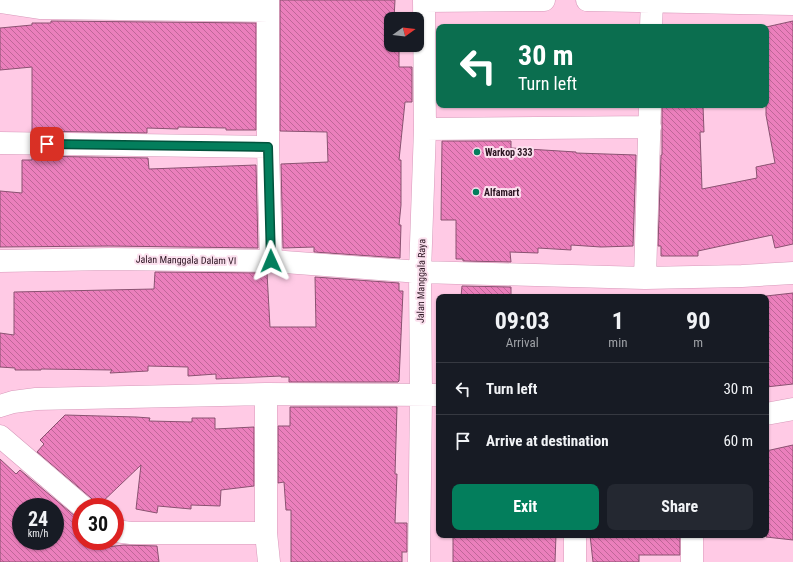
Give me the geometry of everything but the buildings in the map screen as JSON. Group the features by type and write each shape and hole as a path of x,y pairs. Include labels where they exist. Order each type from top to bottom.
{"street":[{"path":"424,0 544,0"},
{"name":"Jalan Manggala Raya","path":"419,562 430,395 420,272 425,130 424,0"},
{"path":"587,0 783,2"},
{"path":"652,1 652,24"},
{"path":"0,2 41,4 268,6 268,147 271,261"},
{"path":"645,278 650,108"},
{"path":"425,130 650,127"},
{"path":"0,143 268,147"},
{"name":"Jalan Manggala Dalam VI","path":"0,261 109,259 271,261 420,272 645,278 742,276 793,273"},
{"path":"0,406 13,402 36,399 266,394 430,395"},
{"path":"266,394 266,533 269,562"},
{"path":"769,413 793,409"},
{"path":"0,436 72,498"},
{"path":"124,532 266,533"},
{"path":"575,538 575,562"},
{"path":"692,538 692,562"}],"place":[{"name":"Warkop 333","path":"477,152"},
{"name":"Alfamart","path":"476,192"}],"route":[{"path":"47,144 268,147 271,261"}]}
